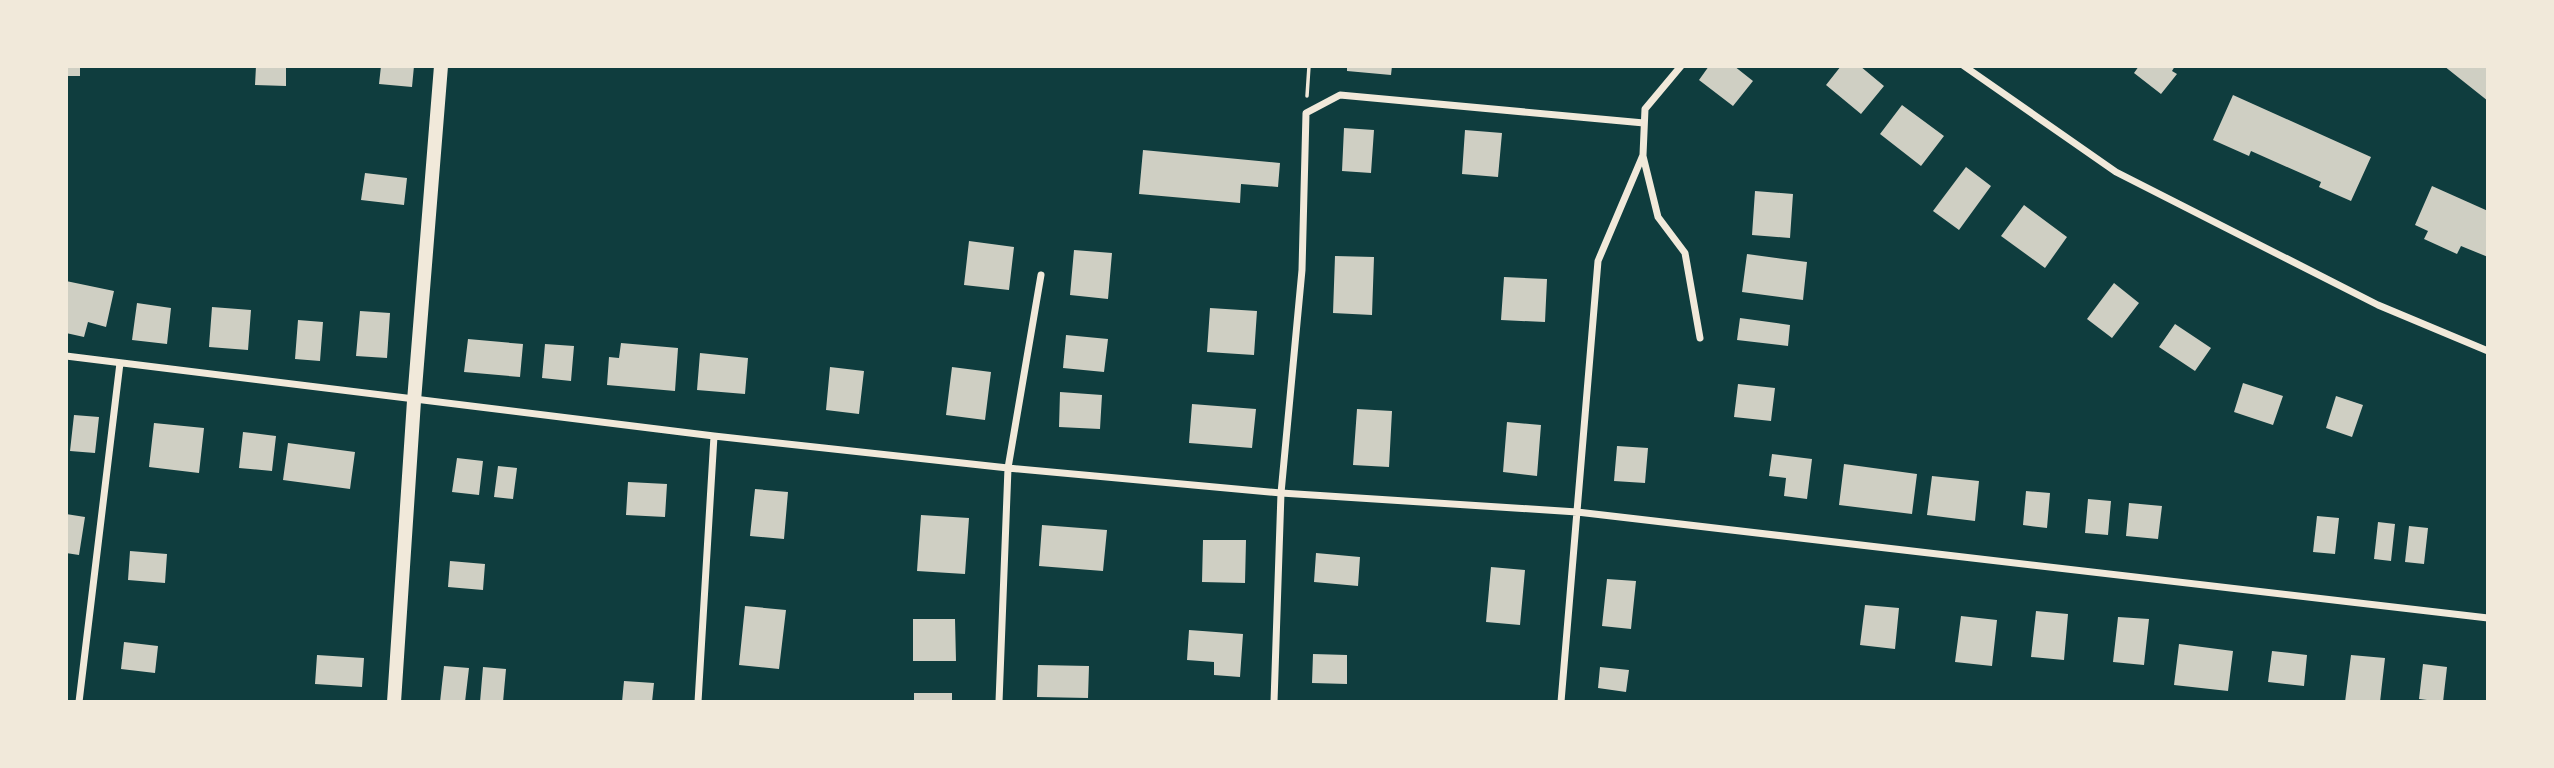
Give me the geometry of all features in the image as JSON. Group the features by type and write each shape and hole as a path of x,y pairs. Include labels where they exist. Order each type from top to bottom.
{"main road":[{"path":"394,702 414,401 441,66"}],"street":[{"path":"1681,66 1645,109 1643,155 1658,218 1685,253 1700,338"},
{"path":"1964,66 2116,172 2378,305 2487,351"},
{"path":"1273,702 1281,493 1302,270 1306,113 1340,95 1644,123"},
{"path":"1561,702 1598,261 1643,155"},
{"path":"999,702 1008,468 1041,275"},
{"path":"66,356 414,401 1008,468 1281,493 1577,512 2487,618"},
{"path":"79,702 120,363"},
{"path":"698,702 714,436"}],"path":[{"path":"1306,113 1309,66"}],"building":[{"path":"66,66 80,66 80,76 66,76"},
{"path":"256,66 286,66 286,86 255,85"},
{"path":"381,66 414,66 412,87 379,84"},
{"path":"1347,66 1392,66 1391,75 1347,71"},
{"path":"1709,66 1734,66 1753,81 1733,106 1699,80"},
{"path":"1841,66 1860,66 1884,86 1861,114 1826,85"},
{"path":"2139,66 2175,66 2172,71 2177,74 2161,94 2134,73"},
{"path":"2444,66 2488,66 2488,101"},
{"path":"2233,95 2371,157 2351,201 2319,187 2321,182 2251,151 2249,156 2213,140"},
{"path":"1902,105 1944,136 1921,166 1880,134"},
{"path":"1344,128 1374,130 1371,173 1342,171"},
{"path":"1465,130 1502,133 1498,177 1462,174"},
{"path":"1143,150 1280,163 1278,187 1241,184 1240,203 1139,194"},
{"path":"1966,167 1991,186 1959,230 1933,211"},
{"path":"365,173 407,178 404,205 361,200"},
{"path":"2432,186 2488,211 2488,257 2461,246 2457,254 2424,239 2428,231 2415,225"},
{"path":"1755,191 1793,194 1790,238 1752,235"},
{"path":"2024,205 2067,237 2045,268 2001,236"},
{"path":"969,241 1014,247 1009,290 964,285"},
{"path":"1074,250 1112,253 1108,299 1070,295"},
{"path":"1747,254 1807,262 1803,300 1742,292"},
{"path":"1335,256 1374,257 1372,315 1333,313"},
{"path":"1504,277 1547,279 1545,322 1501,320"},
{"path":"66,281 114,291 106,327 88,322 84,337 66,333"},
{"path":"2114,283 2139,303 2112,338 2087,319"},
{"path":"137,303 171,308 167,344 132,340"},
{"path":"212,307 251,310 248,350 209,347"},
{"path":"1210,308 1257,311 1254,355 1207,352"},
{"path":"360,311 390,313 387,358 356,356"},
{"path":"1740,318 1790,325 1788,346 1737,340"},
{"path":"298,320 323,322 320,361 295,359"},
{"path":"2175,324 2211,348 2195,371 2159,347"},
{"path":"1066,335 1108,339 1104,372 1063,368"},
{"path":"468,339 523,344 520,377 464,372"},
{"path":"621,343 678,348 675,391 607,385 609,357 619,358"},
{"path":"545,344 574,346 571,381 542,378"},
{"path":"700,353 748,358 745,394 697,390"},
{"path":"830,367 864,371 859,414 826,410"},
{"path":"952,367 991,372 985,420 946,415"},
{"path":"2243,383 2283,396 2273,425 2234,412"},
{"path":"1738,384 1775,388 1771,421 1734,417"},
{"path":"1060,392 1102,395 1100,429 1059,427"},
{"path":"2336,396 2363,405 2352,437 2326,428"},
{"path":"1192,404 1256,409 1252,448 1189,443"},
{"path":"1357,409 1392,411 1389,467 1353,465"},
{"path":"74,415 99,417 95,453 70,451"},
{"path":"1507,422 1541,425 1537,476 1503,472"},
{"path":"154,423 204,428 199,473 149,467"},
{"path":"243,432 276,436 272,471 239,468"},
{"path":"288,443 355,452 350,489 283,480"},
{"path":"1617,446 1648,448 1645,483 1614,481"},
{"path":"1772,454 1812,459 1807,499 1784,496 1786,478 1769,476"},
{"path":"457,458 483,461 479,495 452,492"},
{"path":"1844,464 1917,474 1912,514 1839,505"},
{"path":"498,466 517,468 513,499 494,497"},
{"path":"1932,476 1979,481 1975,521 1927,515"},
{"path":"628,482 667,484 665,517 626,515"},
{"path":"755,489 788,492 784,539 750,536"},
{"path":"2026,491 2050,493 2047,528 2023,525"},
{"path":"2088,499 2111,501 2108,535 2085,533"},
{"path":"2129,503 2162,506 2158,539 2126,536"},
{"path":"66,514 85,517 79,555 66,553"},
{"path":"921,515 969,518 965,574 917,571"},
{"path":"2317,516 2339,518 2335,554 2313,552"},
{"path":"2378,522 2395,524 2391,561 2374,559"},
{"path":"1042,525 1107,530 1103,571 1039,566"},
{"path":"2409,526 2428,528 2424,564 2405,562"},
{"path":"1203,540 1246,540 1245,583 1202,582"},
{"path":"130,551 167,554 165,583 128,580"},
{"path":"1316,553 1360,557 1358,586 1314,582"},
{"path":"450,561 485,564 483,590 448,587"},
{"path":"1491,567 1525,570 1520,625 1486,622"},
{"path":"1607,579 1636,581 1631,629 1602,626"},
{"path":"1865,605 1899,608 1895,649 1860,645"},
{"path":"745,606 786,610 779,669 739,665"},
{"path":"2036,611 2068,614 2064,660 2031,657"},
{"path":"1961,616 1997,620 1992,666 1955,662"},
{"path":"2118,617 2149,619 2144,665 2113,662"},
{"path":"913,619 955,619 956,661 913,661"},
{"path":"1189,630 1243,634 1240,677 1214,675 1214,662 1187,660"},
{"path":"124,642 158,646 155,673 121,669"},
{"path":"2179,644 2233,651 2228,691 2174,685"},
{"path":"2272,651 2307,655 2304,686 2268,682"},
{"path":"1313,654 1347,655 1347,684 1312,683"},
{"path":"317,655 364,658 362,687 315,684"},
{"path":"2351,655 2385,658 2380,702 2345,702"},
{"path":"2423,664 2447,667 2443,702 2419,699"},
{"path":"1038,665 1089,666 1088,698 1037,697"},
{"path":"444,666 469,668 465,702 440,702"},
{"path":"483,667 506,669 503,702 480,702"},
{"path":"1600,667 1629,670 1626,692 1598,688"},
{"path":"624,681 654,683 652,702 622,702"},
{"path":"914,693 952,693 952,702 914,702"}]}
